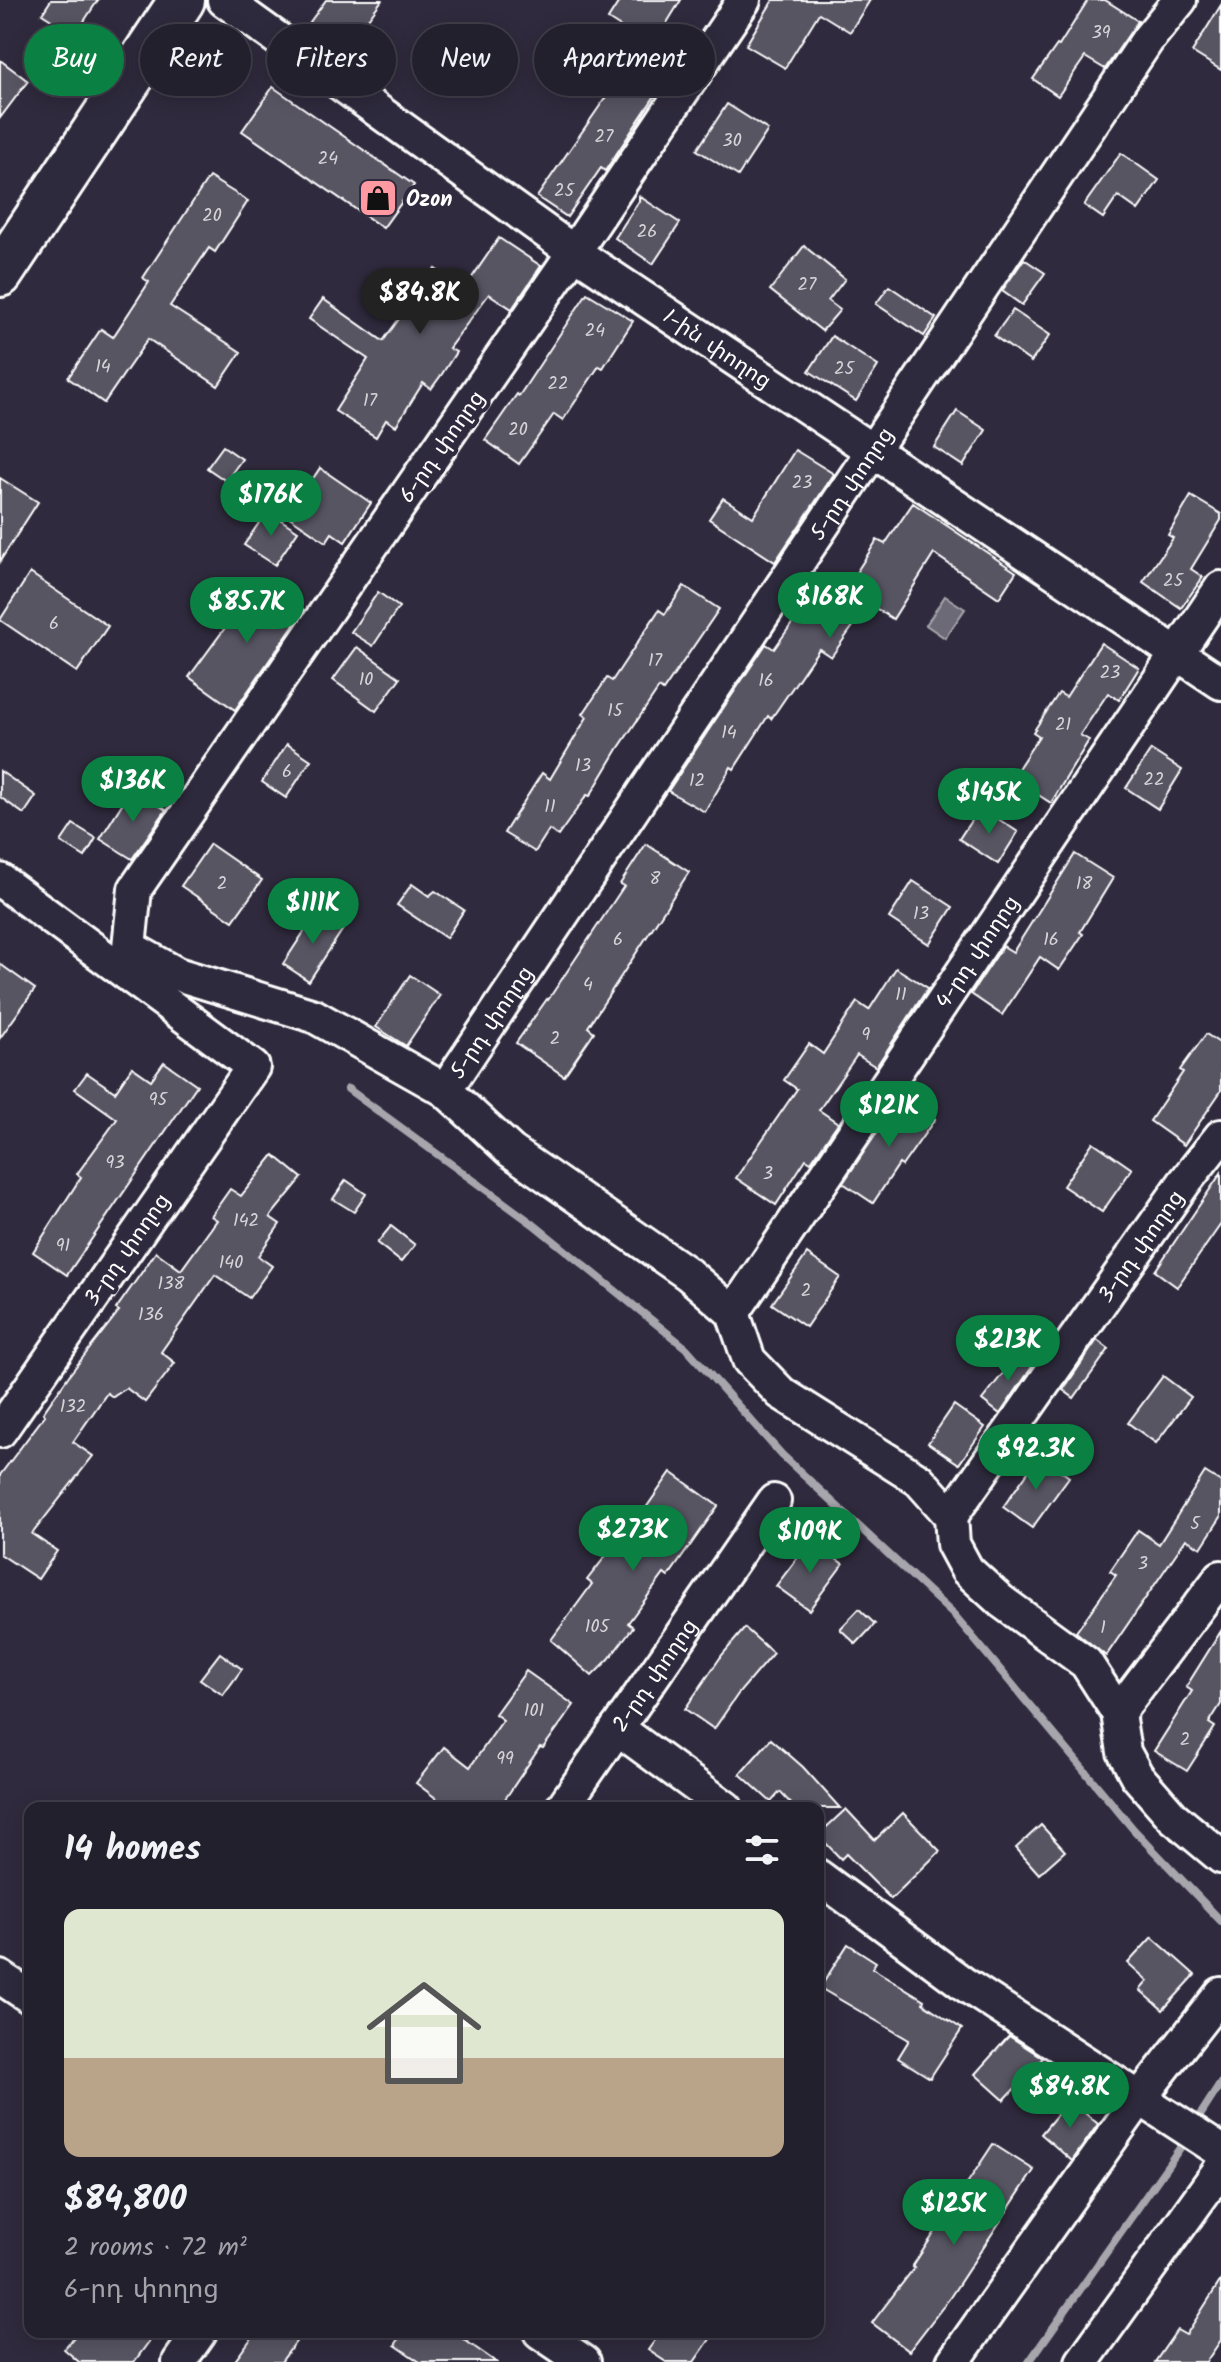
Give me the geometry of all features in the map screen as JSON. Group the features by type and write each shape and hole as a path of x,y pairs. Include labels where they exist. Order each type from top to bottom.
{"main road":[{"path":"0,274 182,0"}],"street":[{"name":"1-ին փողոց","path":"224,0 574,252 871,453 1221,683"},
{"name":"6-րդ փողոց","path":"122,955 135,889 744,0"},
{"name":"5-րդ փողոց","path":"445,1090 1148,39 1180,0"},
{"name":"4-րդ փողոց","path":"733,1313 1221,588"},
{"path":"0,880 122,955 314,1016 445,1090 511,1151 688,1274 733,1313 749,1360 781,1393 919,1480 951,1516 953,1544 967,1570 1001,1601 1086,1663 1118,1713 1124,1752 1137,1776 1173,1817 1221,1857"},
{"name":"3-րդ փողոց","path":"0,1431 253,1067 122,955"},
{"name":"3-րդ փողոց","path":"951,1516 1184,1183 1221,1136"},
{"name":"2-րդ փողոց","path":"566,1802 774,1501"},
{"path":"1118,1713 1221,1577"},
{"path":"617,1728 718,1802"},
{"path":"824,1880 964,1984 1221,2151"},
{"path":"0,1977 24,1993"},
{"path":"953,2362 1139,2099 1221,1994"},
{"path":"1082,2362 1221,2168"},
{"path":"179,2362 196,2338"},
{"path":"549,2338 584,2362"}],"shaded area":[{"path":"945,596 965,609 945,638 926,625"}],"building":[{"path":"51,0 98,0 82,24 58,24 42,14"},
{"path":"326,0 382,0 364,24 308,24"},
{"path":"620,0 681,0 666,24 616,24 608,19"},
{"path":"773,0 870,0 850,32 819,13 785,68 746,45"},
{"path":"1088,0 1105,0 1138,21 1105,69 1085,57 1058,96 1033,79 1059,46"},
{"path":"1221,5 1221,70 1192,52"},
{"path":"0,60 24,78 24,86 0,118"},
{"path":"267,96 286,96 414,185 383,228 242,131"},
{"path":"655,96 605,171 601,168 567,217 537,197 606,97"},
{"path":"727,104 768,130 738,176 697,150"},
{"path":"1121,153 1159,180 1138,210 1118,196 1103,218 1084,205"},
{"path":"209,177 248,201 215,252 209,248 170,306 241,352 218,386 148,339 104,403 68,378 101,329 113,337 149,282 143,278"},
{"path":"639,196 680,223 653,264 615,238 639,201"},
{"path":"499,238 541,266 512,309 489,294 449,348 456,352 442,374 431,389 423,383 396,426 386,420 376,437 335,411 368,359 309,319 323,299 383,341 435,269 464,289"},
{"path":"804,246 845,279 828,301 840,310 822,331 770,290"},
{"path":"1024,259 1045,273 1022,305 1002,291"},
{"path":"889,286 936,318 924,336 876,304"},
{"path":"587,293 633,321 603,368 599,366 563,420 554,414 519,464 485,440 517,394 519,396"},
{"path":"1013,310 1050,335 1031,362 994,336"},
{"path":"832,336 878,366 856,401 809,371"},
{"path":"957,411 986,430 963,466 934,447"},
{"path":"223,446 242,459 226,481 207,468"},
{"path":"795,450 834,474 775,562 709,519 723,498 753,517"},
{"path":"320,468 371,503 345,542 332,533 326,542 288,516"},
{"path":"0,478 38,502 0,561"},
{"path":"1191,496 1221,514 1221,520 1191,569 1203,577 1181,608 1143,582 1173,538 1168,535"},
{"path":"913,503 1016,572 999,598 934,554 893,619 869,604 831,657 819,649 771,719 768,716 734,769 731,767 705,812 668,791 766,644 774,649 810,598 831,612 877,540 885,544"},
{"path":"267,511 298,531 275,565 244,545"},
{"path":"30,573 108,626 77,672 0,620"},
{"path":"261,579 304,610 235,710 189,677"},
{"path":"684,586 719,609 663,691 659,688 590,796 587,795 558,836 549,830 535,852 504,833 542,773 550,779 587,717 583,714 607,678 612,681 659,610 665,614"},
{"path":"378,592 399,607 373,646 351,632"},
{"path":"1101,643 1139,668 1119,700 1108,693 1080,735 1089,740 1051,803 1012,778 1039,736 1033,732 1059,693 1066,697"},
{"path":"357,647 400,678 376,711 333,680"},
{"path":"287,744 311,760 286,798 262,782"},
{"path":"1151,750 1182,770 1158,809 1126,788"},
{"path":"0,771 36,796 24,814 0,797"},
{"path":"132,788 166,810 132,859 100,839"},
{"path":"980,807 1018,832 998,864 959,839"},
{"path":"73,824 96,838 85,857 61,842"},
{"path":"210,844 262,880 233,921 181,886"},
{"path":"646,844 689,872 588,1027 594,1032 564,1076 516,1043 624,886 620,884"},
{"path":"1075,854 1113,878 1080,932 1083,934 1059,970 1040,957 1002,1015 971,994 1003,946 1013,952"},
{"path":"913,881 953,907 929,944 889,918"},
{"path":"412,884 429,896 435,891 464,910 446,938 397,905"},
{"path":"317,912 343,929 309,981 283,964"},
{"path":"0,964 35,989 0,1038"},
{"path":"896,968 928,988 876,1067 857,1055 819,1110 838,1123 811,1162 806,1159 776,1205 736,1178 797,1089 784,1080 809,1044 823,1054 857,1002 869,1010"},
{"path":"410,975 440,995 406,1046 376,1027"},
{"path":"1206,1034 1221,1044 1221,1091 1184,1145 1150,1121"},
{"path":"164,1062 197,1085 67,1275 33,1252 81,1177 77,1174 117,1119 75,1089 87,1073 115,1092 132,1067 151,1080"},
{"path":"902,1096 935,1119 873,1203 843,1183"},
{"path":"1093,1142 1132,1169 1102,1212 1063,1186"},
{"path":"274,1155 302,1178 270,1217 280,1224 258,1256 272,1266 249,1298 215,1275 161,1352 175,1363 145,1402 126,1388 113,1397 107,1393 73,1442 93,1456 32,1534 57,1551 38,1579 0,1554 0,1475 45,1415 43,1413 70,1374 119,1311 116,1309 156,1252 181,1270 217,1220 211,1216 230,1189 241,1196"},
{"path":"1221,1173 1221,1224 1177,1287 1155,1271"},
{"path":"346,1180 366,1194 354,1212 333,1199"},
{"path":"391,1226 415,1245 401,1262 377,1243"},
{"path":"807,1254 840,1277 806,1327 772,1304"},
{"path":"1097,1340 1109,1349 1074,1398 1063,1390"},
{"path":"1020,1352 1034,1364 1000,1414 982,1400"},
{"path":"1163,1376 1191,1397 1156,1443 1128,1423"},
{"path":"954,1405 985,1427 959,1464 928,1443"},
{"path":"1040,1455 1069,1477 1032,1528 1003,1507"},
{"path":"671,1472 718,1506 668,1577 664,1574 628,1623 633,1627 592,1676 551,1640 592,1584 587,1580 612,1548 616,1551"},
{"path":"1205,1472 1221,1482 1221,1517 1201,1548 1186,1539 1106,1656 1076,1632 1116,1575 1110,1571 1138,1530 1159,1544"},
{"path":"811,1540 843,1564 809,1610 776,1586"},
{"path":"859,1609 875,1624 856,1644 840,1629"},
{"path":"745,1628 773,1653 738,1694 714,1729 685,1709 722,1655"},
{"path":"1221,1631 1221,1704 1209,1723 1215,1727 1187,1771 1154,1751 1192,1691 1186,1687"},
{"path":"220,1653 242,1669 223,1695 200,1679"},
{"path":"526,1671 574,1705 543,1748 540,1747 503,1802 441,1802 416,1783 444,1747 470,1767 503,1720 495,1714"},
{"path":"771,1739 803,1767 840,1808 824,1808 824,1802 789,1802 780,1792 771,1802 740,1774"},
{"path":"846,1809 875,1840 903,1813 940,1851 891,1899 846,1854 841,1859 824,1841 824,1829"},
{"path":"1041,1825 1065,1851 1039,1874 1016,1848"},
{"path":"1152,1937 1195,1975 1163,2010 1140,1990 1148,1981 1128,1963"},
{"path":"848,1944 876,1962 872,1968 924,2000 923,2003 962,2029 930,2078 898,2058 909,2040 824,1990 824,1982"},
{"path":"1009,2036 1043,2058 1004,2100 975,2074"},
{"path":"1069,2100 1098,2124 1072,2161 1041,2134"},
{"path":"993,2144 1034,2170 949,2299 909,2351 872,2323 914,2268"},
{"path":"1221,2280 1221,2340 1206,2362 1155,2362 1177,2330 1186,2335"},
{"path":"73,2338 152,2338 134,2362 79,2362 64,2349"},
{"path":"252,2338 299,2338 281,2362 234,2362"},
{"path":"400,2338 462,2338 496,2362 420,2362 395,2345"},
{"path":"657,2338 711,2338 694,2362 666,2362 648,2350"}],"waterway":[{"path":"348,1089 533,1224 686,1348 782,1455 955,1616 1134,1830 1221,1921"},
{"path":"1201,2114 1221,2083"},
{"path":"1029,2362 1187,2138"}],"place":[{"name":"Ozon","path":"378,198"}]}
